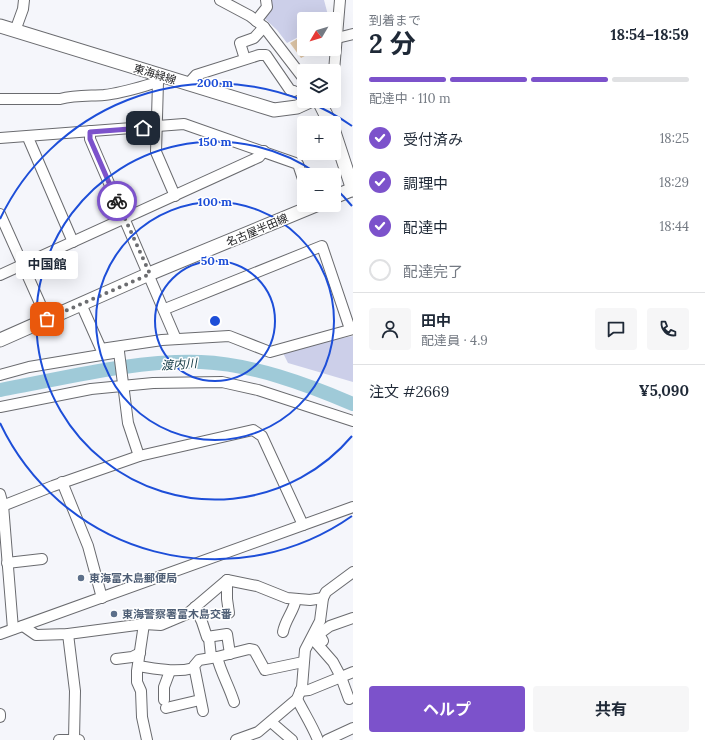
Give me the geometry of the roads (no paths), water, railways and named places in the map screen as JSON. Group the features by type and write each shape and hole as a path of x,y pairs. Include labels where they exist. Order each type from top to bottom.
{"main road":[{"name":"東海緑線","path":"0,26 160,79 188,84 274,110 297,107"},
{"path":"341,153 353,189 341,194"},
{"name":"名古屋半田線","path":"0,340 150,274 299,212"}],"street":[{"path":"15,30 23,9 24,0"},
{"path":"220,0 260,24 297,70"},
{"path":"245,59 240,43 254,38 266,7 266,0"},
{"path":"339,12 340,0"},
{"path":"341,37 353,34"},
{"path":"188,84 196,75 245,59 266,55 290,90 294,92"},
{"path":"0,99 60,99 76,96 103,95 128,91 160,79 156,152 175,196"},
{"path":"0,138 184,124 264,151 298,164 299,168"},
{"path":"90,132 90,139 150,274 176,339"},
{"path":"29,136 29,140 73,242"},
{"path":"0,275 260,157 264,151"},
{"path":"0,214 47,319"},
{"path":"81,304 100,349 162,340 229,336 270,352 351,329 322,246 165,309"},
{"path":"0,375 28,367 162,346 162,340"},
{"path":"119,352 128,424 139,456"},
{"path":"0,407 122,383 187,381 222,382 258,390 353,421"},
{"path":"1,506 62,482 139,456 253,430 262,436 303,525"},
{"path":"62,482 88,546 102,598"},
{"path":"0,494 13,629"},
{"path":"0,634 353,507"},
{"path":"7,563 42,559"},
{"path":"318,740 311,722 304,713 298,695 302,687 305,650 320,621 323,598 326,592 352,575"},
{"path":"23,626 36,635 68,634 144,624 161,624 187,614 218,585 227,580 256,586 287,598 310,600 323,598"},
{"path":"227,580 226,599 229,613"},
{"path":"283,632 284,627 294,609 296,599"},
{"path":"195,607 207,637 209,638 214,657 230,689 234,702"},
{"path":"321,649 326,645 319,634 330,626 353,618"},
{"path":"144,624 137,682 140,691 142,717 147,740"},
{"path":"59,740 76,740 75,691 68,634"},
{"path":"209,638 227,634 230,654"},
{"path":"312,638 332,662 352,701"},
{"path":"138,666 180,672 194,668 199,660 254,650 265,670 303,662"},
{"path":"116,659 132,657 140,653"},
{"path":"194,668 203,711"},
{"path":"170,671 164,687 165,704 200,700"},
{"path":"236,740 258,732 271,722 298,695 353,672"},
{"path":"271,722 292,740"},
{"path":"327,740 353,728"}],"waterway":[{"name":"渡内川","path":"0,390 125,367 176,362 201,362 240,367 278,376 317,389 353,404"}],"place":[{"name":"中国館","path":"47,319"},
{"name":"東海富木島郵便局","path":"81,578"},
{"name":"東海警察署富木島交番","path":"114,614"}]}
